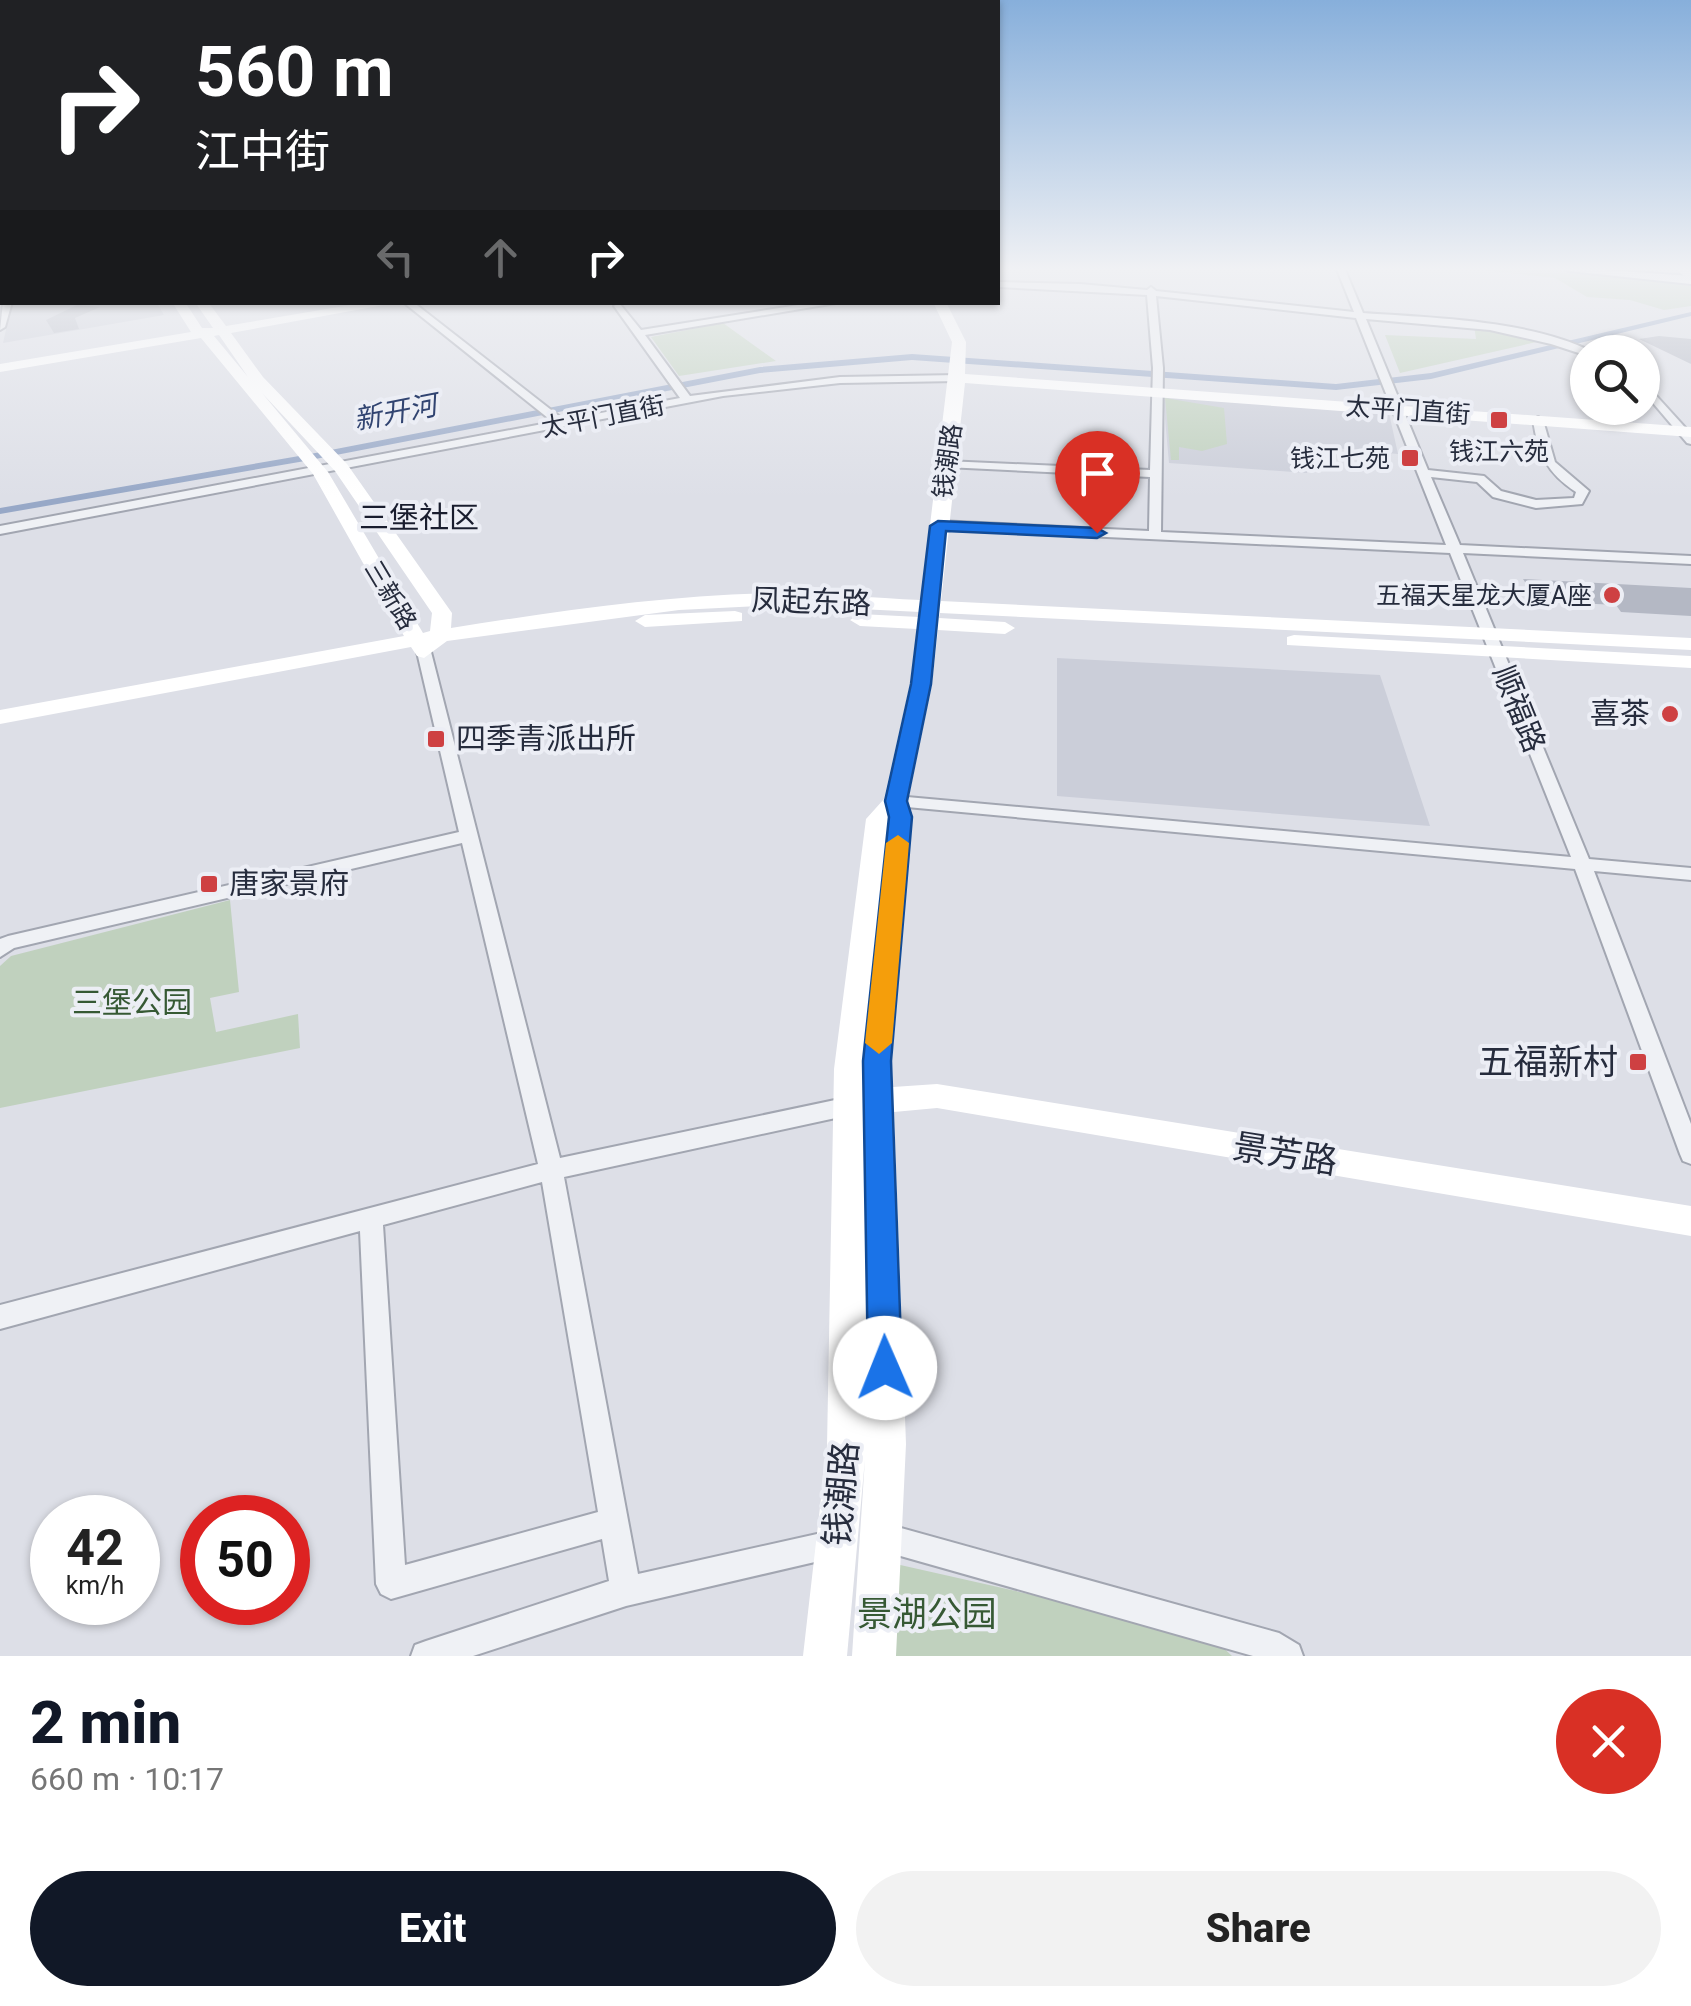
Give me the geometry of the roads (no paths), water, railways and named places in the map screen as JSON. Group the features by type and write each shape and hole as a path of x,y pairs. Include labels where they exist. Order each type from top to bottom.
{"main road":[{"path":"0,360 104,344"},
{"path":"0,368 124,344"},
{"name":"三新路","path":"210,344 301,450 328,467 442,613 440,636"},
{"name":"三新路","path":"232,344 258,380 320,446 421,646"},
{"name":"钱潮路","path":"825,1656 847,1446 863,1104 877,1061 900,817 896,801 921,684 959,366 956,344"},
{"name":"太平门直街","path":"959,366 1689,435"},
{"name":"凤起东路","path":"0,732 421,646 440,636 682,601 780,599 929,616"},
{"name":"凤起东路","path":"0,717 421,646 646,621 804,615 929,616 1493,642 1691,644"},
{"name":"凤起东路","path":"1493,642 1691,662"},
{"name":"景芳路","path":"863,1104 937,1096 1691,1222"},
{"name":"钱潮路","path":"863,1104 886,1444 874,1656"}],"street":[{"path":"463,344 560,421"},
{"path":"647,344 681,391"},
{"path":"1155,536 1156,344"},
{"name":"顺福路","path":"1374,344 1580,860 1691,1154"},
{"name":"太平门直街","path":"0,530 560,421 681,391 959,366"},
{"path":"1660,403 1689,435"},
{"path":"1426,473 1480,479 1497,494 1536,504 1578,501 1583,491 1552,472 1543,453 1538,420"},
{"path":"946,464 1154,474"},
{"path":"938,526 1691,560"},
{"path":"421,646 433,675 467,836 551,1170 626,1591"},
{"path":"896,801 1580,860 1691,874"},
{"path":"0,950 8,944 467,836"},
{"path":"0,1318 551,1170 863,1104"},
{"path":"371,1218 391,1584 614,1522"},
{"path":"883,1536 1279,1648 1288,1656"},
{"path":"426,1656 626,1591 837,1544"}],"waterway":[{"name":"新开河","path":"0,511 305,458 760,370 912,357 1336,387 1431,376 1564,344"}],"place":[{"name":"钱江六苑","path":"1499,420"},
{"name":"钱江七苑","path":"1410,458"},
{"name":"五福天星龙大厦A座","path":"1612,595"},
{"name":"喜茶","path":"1670,714"},
{"name":"四季青派出所","path":"436,739"},
{"name":"唐家景府","path":"209,884"},
{"name":"五福新村","path":"1638,1062"}],"district":[{"name":"三堡社区","path":"419,518"}],"park label":[{"name":"三堡公园","path":"132,1003"},
{"name":"景湖公园","path":"927,1614"}]}
